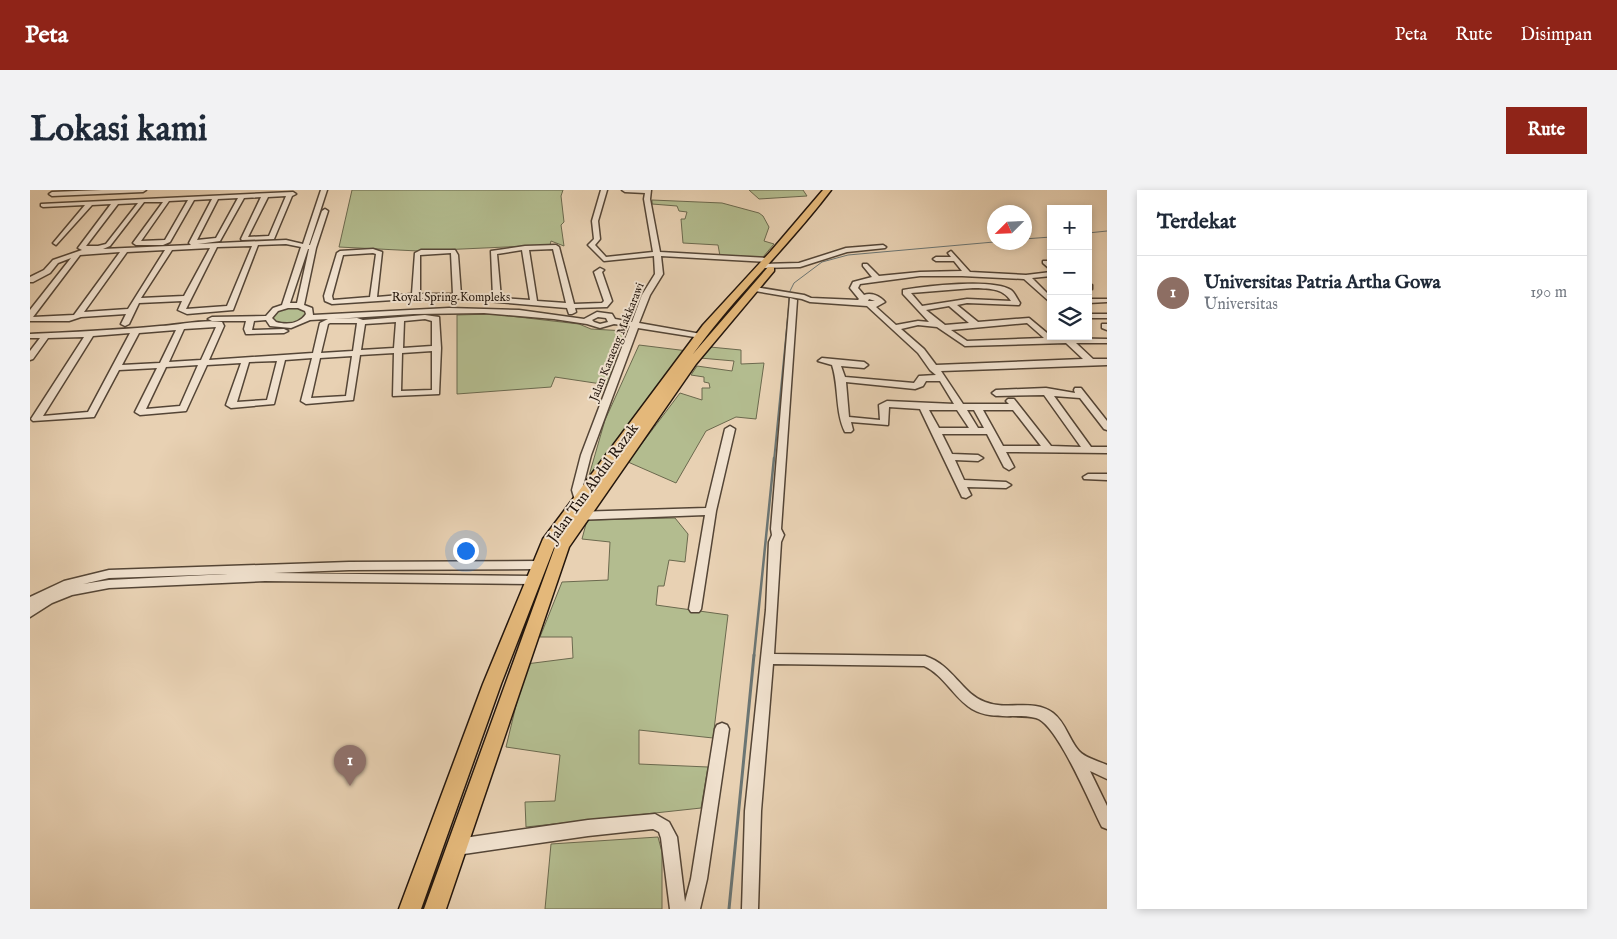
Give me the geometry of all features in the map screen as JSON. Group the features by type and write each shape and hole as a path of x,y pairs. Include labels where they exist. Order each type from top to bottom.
{"main road":[{"name":"Jalan Tun Abdul Razak","path":"410,909 492,684 548,543 580,509 648,426 692,362 755,289 767,264 827,190"},
{"name":"Jalan Tun Abdul Razak","path":"435,909 562,547 580,509 700,336 724,306 767,264 834,190"}],"street":[{"path":"129,202 137,190"},
{"path":"51,192 143,190"},
{"path":"231,197 234,190"},
{"path":"604,190 595,221 597,240 591,244 602,258 607,260 658,254 767,264 800,265 846,250 883,247"},
{"path":"625,190 648,190"},
{"name":"Jalan Karaeng Makkarawi","path":"580,509 577,490 586,455 646,295 659,274 658,254 649,209 648,190"},
{"path":"285,307 305,246 327,192"},
{"path":"307,317 300,306 327,192"},
{"path":"43,205 291,194 272,238 244,239 265,196"},
{"path":"216,198 192,242 218,240 242,197"},
{"path":"167,200 136,243 163,243 168,241 192,199"},
{"path":"116,202 81,248 99,248 108,245 142,201"},
{"path":"56,244 90,203"},
{"path":"30,280 47,271 49,266 59,259 84,252 286,242 313,248"},
{"path":"214,246 182,309 187,312 230,308 256,244"},
{"path":"122,326 170,248"},
{"path":"525,248 534,302"},
{"path":"497,299 493,252 525,248 557,248 571,313"},
{"path":"80,315 125,250"},
{"path":"416,296 418,253 450,250 455,255 457,297"},
{"path":"373,299 380,253 373,251 340,254 329,293 329,301 444,296 534,302 571,313 607,304 608,301 598,272 600,270"},
{"path":"951,253 967,273"},
{"path":"30,315 78,254"},
{"path":"936,259 956,259"},
{"path":"865,265 877,278"},
{"path":"975,431 939,372 928,349 857,293 854,288 855,284 877,278 922,274 967,273 1026,277 1047,274"},
{"path":"1026,277 1047,297"},
{"path":"969,287 980,302"},
{"path":"1037,287 1047,287"},
{"path":"921,308 980,302 1016,303 1010,293 1003,289 936,288 906,292 928,317 961,342 969,345 1051,340"},
{"path":"755,289 810,300 834,299 869,302"},
{"path":"438,308 444,296"},
{"path":"136,301 187,298"},
{"path":"750,909 753,811 772,610 775,542 778,535 777,519 798,298"},
{"path":"1092,301 1104,301"},
{"path":"952,304 976,325"},
{"path":"268,318 274,310 300,306"},
{"name":"Royal Spring Kompleks","path":"386,317 438,308"},
{"name":"Royal Spring Kompleks","path":"307,317 316,311 438,308 503,313 571,313 591,318 600,326 609,324 612,321 700,336"},
{"path":"30,319 69,318 80,315 131,311"},
{"path":"1092,316 1107,316"},
{"path":"268,318 271,323 280,326 292,326 307,317"},
{"path":"252,318 248,329 251,332 297,330 302,328 307,317"},
{"name":"Royal Spring Kompleks","path":"307,317 373,317"},
{"path":"361,322 350,398 306,401 316,355 326,322 355,320 361,322 373,317 400,320 425,317 436,319 436,392 396,394 400,320"},
{"path":"918,323 928,317"},
{"path":"30,336 90,334 122,326 268,318"},
{"path":"898,327 918,323 941,326 1030,320 1047,336"},
{"path":"122,326 136,330 212,323 220,325 182,409 140,412 182,326"},
{"path":"30,329 110,328"},
{"path":"90,334 36,419 91,415 136,330"},
{"path":"30,357 47,334"},
{"path":"1092,339 1105,339"},
{"path":"1068,340 1091,362"},
{"path":"117,368 437,348"},
{"path":"246,359 231,405 271,402 282,357"},
{"path":"822,361 864,365"},
{"path":"841,379 914,386 920,384 922,378 939,372 1107,362"},
{"path":"836,363 841,379 848,430"},
{"path":"1044,392 1088,450"},
{"path":"1048,449 1000,393 1044,392 1083,396 1107,428"},
{"path":"846,419 882,423 886,421 885,404 962,408 1012,407"},
{"path":"923,407 966,495"},
{"path":"978,408 1009,467"},
{"path":"695,610 711,511 730,429"},
{"path":"936,431 990,431"},
{"path":"999,449 1107,450"},
{"path":"948,457 978,458"},
{"path":"1088,478 1107,477"},
{"path":"960,482 1006,485"},
{"path":"580,509 711,511"},
{"path":"30,603 66,584 84,578 109,574 349,566 536,572"},
{"path":"30,612 48,600 70,591 109,584 265,578 536,572"},
{"path":"766,660 921,660 930,662 967,697 981,707 1038,712 1047,715 1056,725 1107,822"},
{"path":"692,909 700,879 722,729"},
{"path":"1073,756 1107,772"},
{"path":"457,847 597,827 656,821 664,827 669,837 678,909"}],"green space":[{"path":"352,190 563,190 561,196 564,222 561,225 564,246 551,241 550,245 418,251 339,247"},
{"path":"749,190 803,190 807,196 759,199"},
{"path":"652,200 722,203 759,213 763,216 769,227 764,241 774,244 763,257 720,256 718,245 683,243 681,219 685,219 687,212 679,211 677,206 652,204"},
{"path":"301,307 307,310 308,314 296,324 273,324 269,318 280,309"},
{"path":"492,314 579,324 591,329 626,331 608,385 555,377 551,387 457,394 457,315"},
{"path":"639,345 688,351 584,493 605,420"},
{"path":"710,347 741,350 741,364 764,363 756,419 736,417 706,431 676,483 628,462 680,393 702,400 702,388 710,388 709,383 704,382 704,377 691,375 697,366 732,371 734,361 700,358"},
{"path":"675,518 688,534 685,562 669,560 664,586 658,586 656,605 728,615 713,738 639,730 639,764 708,767 701,808 526,827 525,802 555,801 560,755 506,747 526,664 573,658 572,637 540,637 562,582 608,580 610,542 582,539 587,520"},
{"path":"658,837 662,852 662,909 545,909 551,844"}],"waterway":[{"path":"1092,233 1107,231"},
{"path":"1032,238 1047,237"},
{"path":"789,307 789,293 794,283 822,262 848,255 987,243"},
{"path":"774,460 789,307"},
{"path":"754,656 774,458"},
{"path":"729,909 754,655"}],"place":[{"name":"Universitas Patria Artha Gowa","path":"350,786"}]}
